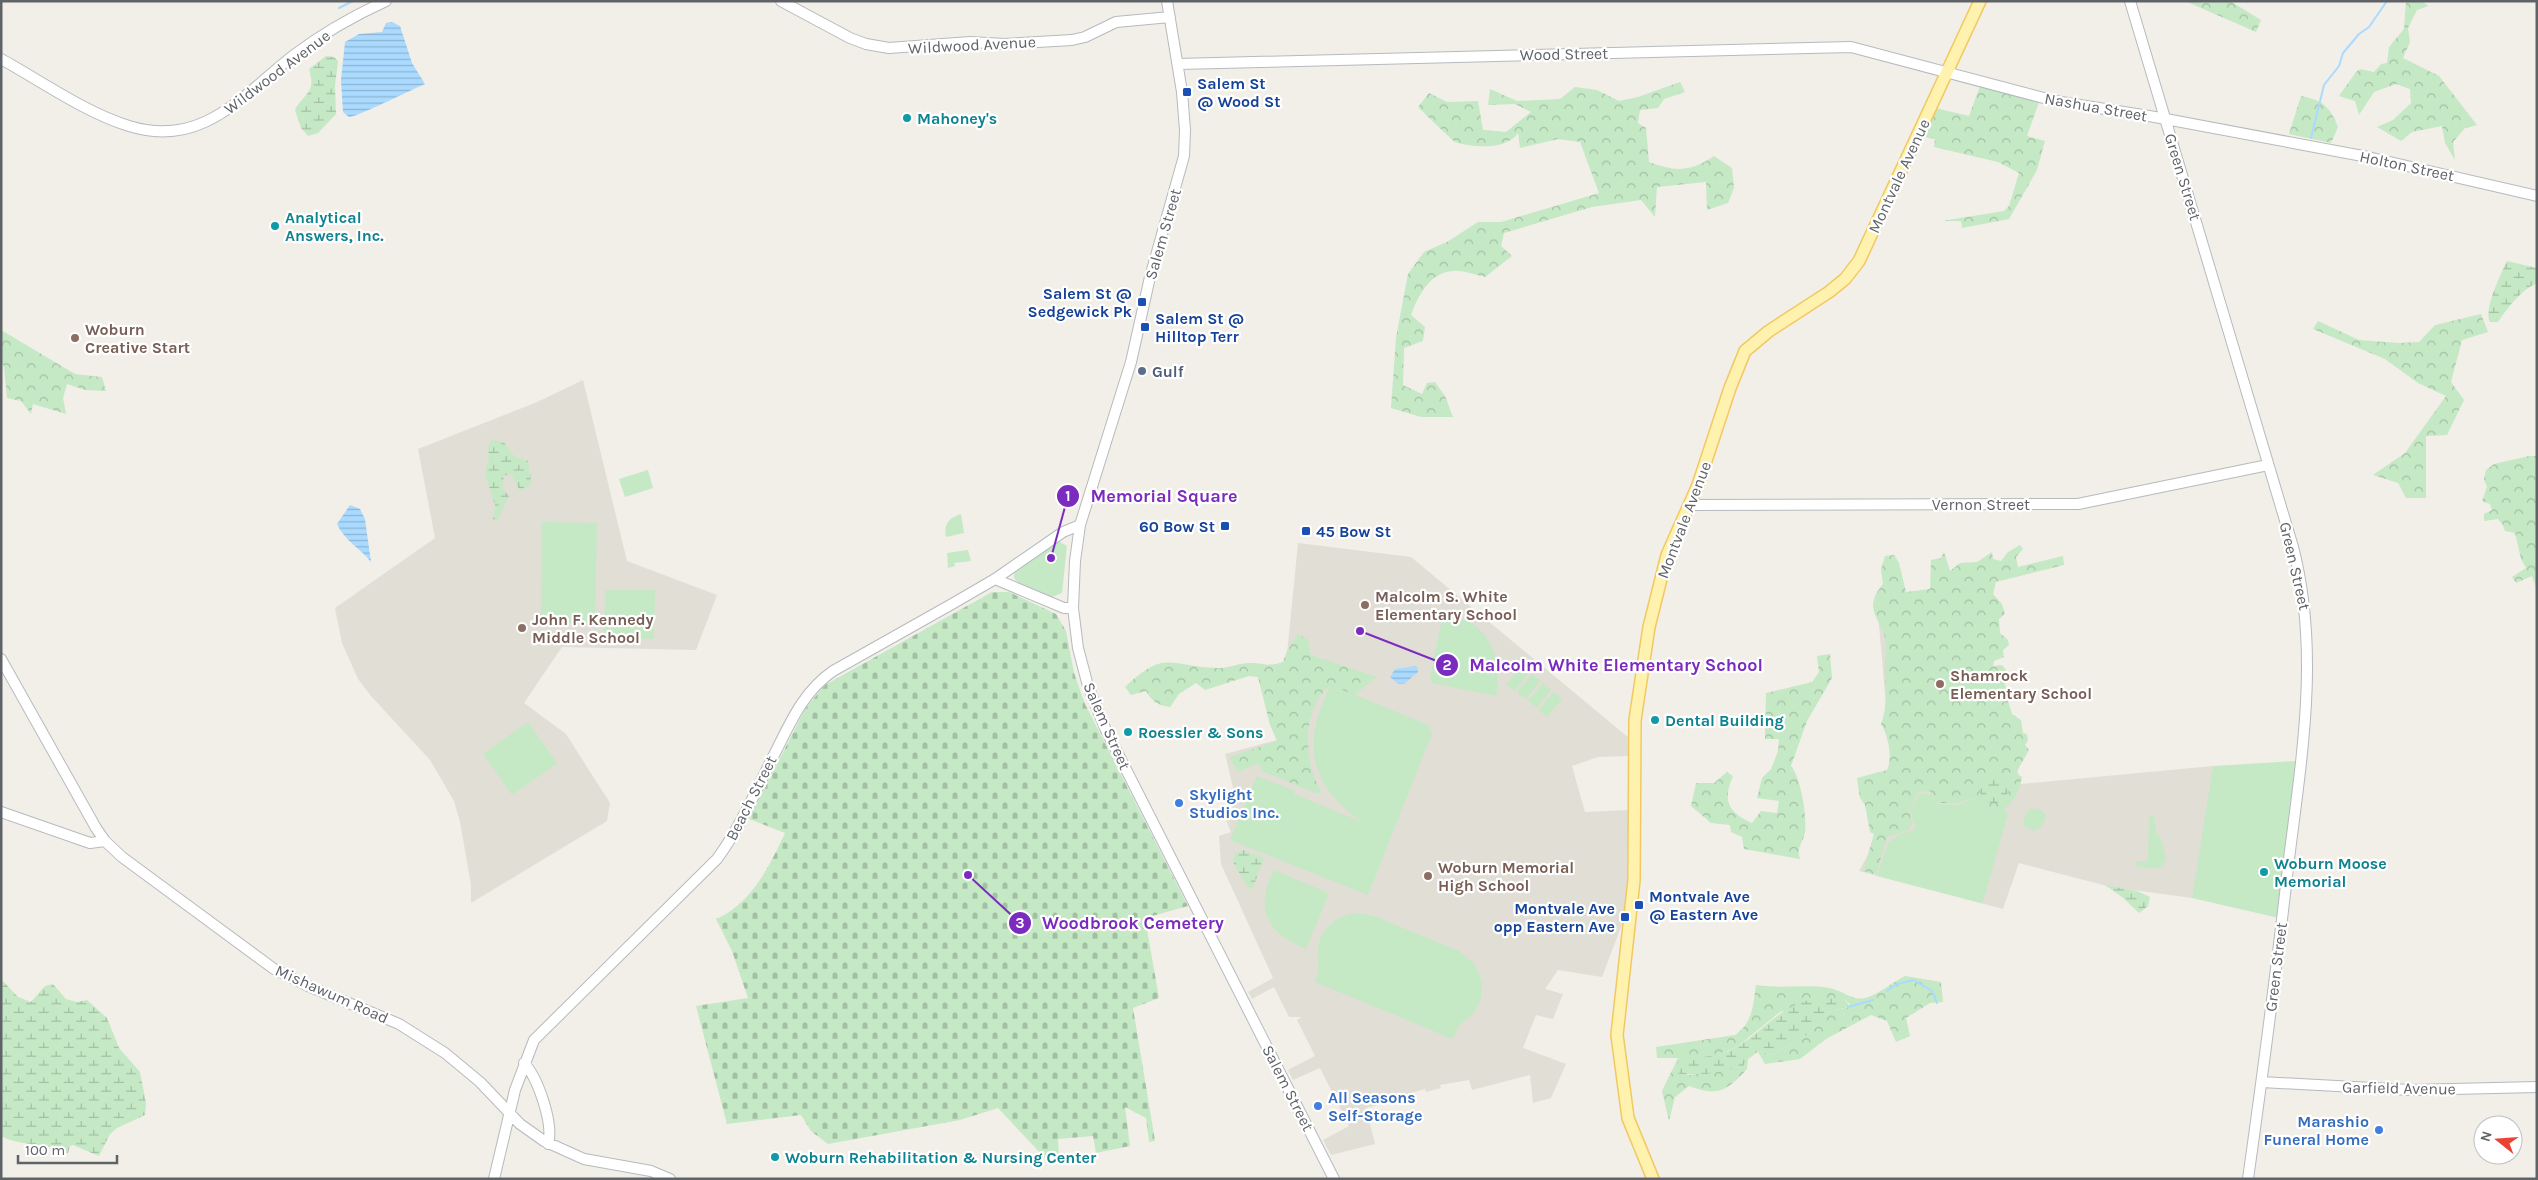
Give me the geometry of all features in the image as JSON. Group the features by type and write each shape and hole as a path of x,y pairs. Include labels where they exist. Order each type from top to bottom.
{"main road":[{"name":"Montvale Avenue","path":"1653,1179 1628,1118 1619,1062 1617,1026 1634,880 1634,736 1648,633 1661,576 1745,351 1768,331 1829,292 1855,266 1867,247 1980,1"}],"street":[{"name":"Wildwood Avenue","path":"1,59 122,124 149,130 177,130 203,123 222,114 308,45 355,16 386,1"},
{"name":"Wildwood Avenue","path":"781,1 856,41 891,48 964,42 1005,44 1077,40 1116,22 1170,17"},
{"name":"Salem Street","path":"1167,1 1178,64 1185,130 1180,173 1150,277 1130,368 1080,525 1074,567 1073,608 1082,666 1102,722 1334,1179"},
{"name":"Green Street","path":"2130,1 2302,580 2306,612 2308,681 2294,827 2248,1179"},
{"name":"Wood Street","path":"1178,64 1844,46 1872,51 1948,72"},
{"name":"Nashua Street","path":"1948,72 2055,101 2276,140"},
{"name":"Holton Street","path":"2276,140 2409,166 2537,196"},
{"name":"Vernon Street","path":"1689,505 2078,504 2268,465"},
{"name":"Beach Street","path":"494,1179 509,1114 531,1045 542,1029 686,892 717,859 737,827 798,707 814,686 833,671 994,579 1055,536 1080,525"},
{"path":"994,579 1062,607 1073,608"},
{"name":"Mishawum Road","path":"1,659 105,841 122,857 274,969 302,984 399,1024 445,1052 480,1082 525,1129 548,1144 584,1159 651,1171 670,1179"},
{"path":"1,812 90,843 105,841"},
{"path":"524,1063 532,1073 547,1113 550,1130 548,1144"},
{"name":"Garfield Avenue","path":"2262,1082 2410,1090 2537,1087"}],"shaded area":[{"name":"John F. Kennedy Middle School","path":"583,380 627,561 717,595 696,650 562,647 524,703 566,734 610,803 607,821 471,903 471,885 460,822 454,801 430,760 371,696 358,679 342,643 335,608 435,538 418,449 535,403"},
{"name":"Woburn Memorial High School","path":"1298,543 1411,557 1629,738 1629,756 1598,757 1572,766 1585,812 1629,810 1629,888 1621,927 1602,977 1558,970 1545,989 1563,994 1553,1019 1536,1015 1523,1048 1566,1064 1551,1098 1533,1103 1530,1075 1472,1090 1469,1080 1440,1085 1441,1088 1426,1092 1425,1089 1411,1093 1412,1098 1366,1108 1375,1144 1331,1155 1323,1140 1349,1126 1320,1068 1293,1080 1288,1070 1315,1056 1297,1020 1302,1017 1289,1017 1274,987 1252,999 1248,992 1273,978 1221,864 1219,836 1231,832 1226,820 1236,800 1225,754 1277,740 1266,701 1265,665 1286,664"},
{"name":"Shamrock Elementary School","path":"1969,583 2021,784 2213,766 2207,833 2192,898 2111,887 2019,863 2003,909 1859,871 1895,805 1877,603"}],"green space":[{"path":"2185,1 2230,1 2261,20 2256,32"},
{"path":"2406,1 2423,1 2428,6 2417,10 2408,28 2410,42 2403,58 2439,76 2477,125 2465,128 2453,142 2455,160 2445,143 2442,126 2412,132 2401,141 2377,127 2393,120 2411,103 2410,89 2396,84 2374,92 2359,115 2355,101 2339,96 2360,69 2374,72 2381,64 2387,63 2389,47 2404,29"},
{"path":"326,56 334,57 338,61 335,86 336,114 318,133 308,136 301,128 295,110 310,88 311,77 309,69"},
{"path":"1680,82 1685,92 1664,99 1658,108 1640,110 1638,123 1646,128 1649,162 1667,168 1683,169 1698,165 1714,156 1732,168 1734,188 1728,203 1707,210 1706,182 1657,187 1655,217 1641,200 1592,207 1504,233 1501,246 1512,256 1485,277 1457,271 1445,272 1431,280 1417,300 1411,315 1425,327 1423,341 1404,348 1403,385 1422,394 1427,383 1435,382 1445,396 1453,417 1421,417 1391,408 1396,338 1408,274 1424,252 1447,242 1478,222 1501,222 1599,193 1580,142 1558,139 1520,148 1518,133 1513,139 1498,145 1471,146 1455,142 1418,107 1429,93 1447,102 1478,101 1483,130 1506,132 1531,112 1515,104 1488,105 1490,89 1517,101 1560,99 1575,87 1597,90 1619,101 1638,97"},
{"path":"1980,86 2039,102 2027,136 2045,141 2037,170 2009,219 1962,228 1961,221 1942,221 2004,211 2009,206 2019,173 1998,162 1934,147 1935,139 1924,137 1935,108 1969,116"},
{"path":"2301,96 2320,102 2329,109 2338,127 2331,143 2289,134"},
{"path":"2507,261 2537,268 2537,283 2510,305 2498,322 2490,322 2488,317 2491,301"},
{"path":"2481,314 2488,332 2462,340 2451,382 2464,400 2447,435 2426,436 2426,498 2406,498 2398,483 2373,475 2405,453 2446,396 2418,383 2385,359 2313,329 2318,321 2359,340 2398,343 2419,342 2435,325"},
{"path":"1,330 75,374 102,377 106,391 85,390 67,384 63,398 66,414 33,404 31,414 21,401 7,398 4,366 1,364"},
{"path":"492,440 504,442 514,456 528,461 531,477 530,486 520,491 511,474 504,476 502,488 509,496 497,521 493,519 495,505 485,474 489,458 487,448"},
{"path":"2537,456 2537,590 2532,576 2516,583 2512,577 2526,568 2521,559 2515,533 2505,531 2498,519 2484,521 2484,514 2492,510 2490,504 2482,501 2487,487 2484,479 2486,470 2494,464"},
{"path":"648,470 653,488 625,497 619,479"},
{"path":"961,514 964,533 946,537 945,532 948,522"},
{"path":"542,522 597,523 595,623 541,623"},
{"path":"1058,541 1067,546 1062,593 1052,597 1016,581 1014,577 1015,572"},
{"path":"2020,545 2023,549 2016,557 2018,567 2063,556 2064,565 1996,582 1993,594 2002,604 2005,614 1999,619 2000,633 2008,640 2009,645 2003,650 2004,657 1994,661 1993,666 2002,665 2006,670 2005,686 2012,691 2010,698 2007,698 2012,714 2021,720 2023,733 2027,734 2028,740 2025,745 2029,750 2016,773 2022,777 2017,794 2007,807 1997,813 1985,808 1973,798 1958,803 1937,803 1930,791 1918,792 1909,809 1912,824 1909,830 1887,837 1876,875 1863,871 1874,834 1870,832 1865,805 1860,798 1857,778 1887,770 1890,759 1888,740 1881,724 1886,702 1886,644 1873,608 1876,593 1883,584 1881,569 1885,556 1894,555 1899,563 1906,592 1930,589 1931,560 1941,558 1944,552 1950,571 1960,563 1977,562 1992,552 1993,559 2001,561 2008,552"},
{"path":"968,550 971,561 954,563 955,566 948,568 947,553"},
{"path":"605,590 655,590 654,639 604,638"},
{"path":"992,592 1009,592 1056,614 1066,631 1074,673 1085,704 1188,906 1145,918 1159,998 1133,1008 1155,1141 1149,1142 1146,1118 1125,1107 1130,1146 1096,1153 1093,1136 1058,1139 1059,1157 1045,1158 998,1108 960,1120 828,1144 811,1131 801,1115 727,1124 696,1006 748,998 732,951 716,919 740,904 758,883 773,859 785,833 749,819 805,709 825,685"},
{"path":"1443,615 1471,623 1481,631 1489,642 1497,667 1496,696 1433,683 1430,677"},
{"path":"1298,634 1308,640 1311,655 1377,677 1354,695 1331,685 1321,695 1314,707 1308,737 1309,752 1311,767 1322,793 1317,794 1262,771 1259,763 1238,772 1229,757 1277,741 1270,725 1258,677 1249,676 1205,690 1196,683 1179,694 1170,707 1156,702 1146,691 1131,695 1125,687 1150,667 1169,662 1218,668 1249,663 1278,664 1283,662 1287,651"},
{"path":"1830,654 1832,678 1807,721 1791,766 1798,779 1805,817 1805,832 1799,848 1800,859 1744,849 1742,837 1731,832 1730,825 1711,823 1691,806 1696,783 1714,783 1727,772 1733,776 1728,792 1729,805 1737,815 1752,823 1761,811 1777,813 1779,801 1757,798 1762,778 1771,769 1778,751 1779,739 1765,739 1766,693 1812,682 1819,672 1817,656"},
{"path":"1521,665 1529,672 1515,691 1506,684"},
{"path":"1532,674 1540,681 1526,699 1517,692"},
{"path":"1543,683 1551,690 1537,708 1528,701"},
{"path":"1331,685 1428,725 1432,734 1368,895 1230,840 1257,776 1295,791 1294,794 1362,822 1344,808 1331,793 1321,777 1315,761 1316,725"},
{"path":"1553,692 1562,699 1547,717 1539,710"},
{"path":"528,722 557,763 512,795 483,754"},
{"path":"2296,761 2279,918 2192,898 2213,766"},
{"path":"1994,775 2004,779 2008,789 2004,799 1994,803 1984,799 1980,789 1984,779"},
{"path":"1920,793 1932,795 1936,804 1958,805 1972,799 1996,811 2003,809 2008,813 1984,899 1981,903 1877,876 1888,843 1900,834 1913,831 1915,827 1910,808"},
{"path":"2030,808 2039,809 2046,815 2043,826 2034,831 2023,825 2024,818"},
{"path":"2149,816 2154,816 2157,836 2160,836 2166,858 2163,866 2156,869 2136,866 2136,861 2148,861"},
{"path":"1243,850 1264,858 1252,890 1247,886 1233,862 1235,854"},
{"path":"1274,870 1326,892 1328,896 1306,949 1282,936 1268,918 1265,908 1265,896"},
{"path":"2105,885 2137,891 2150,897 2148,906 2139,913 2122,897"},
{"path":"1360,913 1374,916 1459,951 1475,965 1482,981 1481,999 1473,1014 1459,1025 1453,1039 1315,982 1318,969 1319,943 1326,929 1337,919"},
{"path":"1905,976 1941,982 1943,1002 1930,1003 1906,1018 1910,1036 1896,1042 1887,1021 1871,1015 1826,1039 1800,1059 1765,1064 1758,1052 1748,1059 1747,1069 1728,1087 1721,1090 1707,1091 1689,1086 1675,1097 1669,1121 1662,1091 1678,1058 1657,1058 1656,1047 1735,1035 1749,1019 1756,985 1829,988 1860,999 1874,995","holes":["1844,999 1850,1004 1848,1007 1829,1012 1807,1035 1772,1055 1759,1051 1747,1058 1743,1067 1689,1075 1674,1069 1680,1060 1710,1057 1737,1047 1780,1012"]},
{"path":"1,979 18,997 31,1002 45,986 53,984 66,999 77,1002 87,1000 107,1018 119,1048 140,1072 146,1103 145,1115 117,1128 110,1134 99,1156 73,1145 70,1146 68,1153 51,1147 17,1142 1,1136"},
{"path":"1820,998 1844,999 1850,1006 1829,1012 1807,1035 1772,1055 1759,1051 1747,1058 1743,1067 1706,1074 1679,1074 1674,1069 1680,1060 1716,1055 1737,1047 1775,1017 1795,1005"}],"water":[{"path":"392,22 400,26 412,63 425,84 349,117 343,112 341,80 345,42 359,34 382,32 386,23"},
{"path":"350,505 360,509 365,519 371,562 348,540 337,524"},
{"path":"1415,666 1418,668 1418,672 1404,684 1398,684 1390,677 1395,669"}],"waterway":[{"path":"339,8 353,1"},
{"path":"2311,138 2324,85 2339,66 2343,53 2359,34 2369,27 2387,1"},
{"path":"1887,991 1897,984 1914,980 1932,991 1937,1003"},
{"path":"1848,1007 1873,1000"}],"place":[{"name":"Salem St @ Wood St","path":"1187,92"},
{"name":"Mahoney's","path":"907,118"},
{"name":"Analytical Answers, Inc.","path":"275,226"},
{"name":"Salem St @ Sedgewick Pk","path":"1142,302"},
{"name":"Salem St @ Hilltop Terr","path":"1145,327"},
{"name":"Woburn Creative Start","path":"75,338"},
{"name":"Gulf","path":"1142,371"},
{"name":"60 Bow St","path":"1225,526"},
{"name":"45 Bow St","path":"1306,531"},
{"name":"Memorial Square","path":"1051,558"},
{"name":"Malcolm S. White Elementary School","path":"1365,605"},
{"name":"John F. Kennedy Middle School","path":"522,628"},
{"name":"Malcolm White Elementary School","path":"1360,631"},
{"name":"Shamrock Elementary School","path":"1940,684"},
{"name":"Dental Building","path":"1655,720"},
{"name":"Roessler & Sons","path":"1128,732"},
{"name":"Skylight Studios Inc.","path":"1179,803"},
{"name":"Woburn Moose Memorial","path":"2264,872"},
{"name":"Woodbrook Cemetery","path":"968,875"},
{"name":"Woburn Memorial High School","path":"1428,876"},
{"name":"Montvale Ave @ Eastern Ave","path":"1639,905"},
{"name":"Montvale Ave opp Eastern Ave","path":"1625,917"},
{"name":"All Seasons Self-Storage","path":"1318,1106"},
{"name":"Marashio Funeral Home","path":"2379,1130"},
{"name":"Woburn Rehabilitation & Nursing Center","path":"775,1157"}]}
